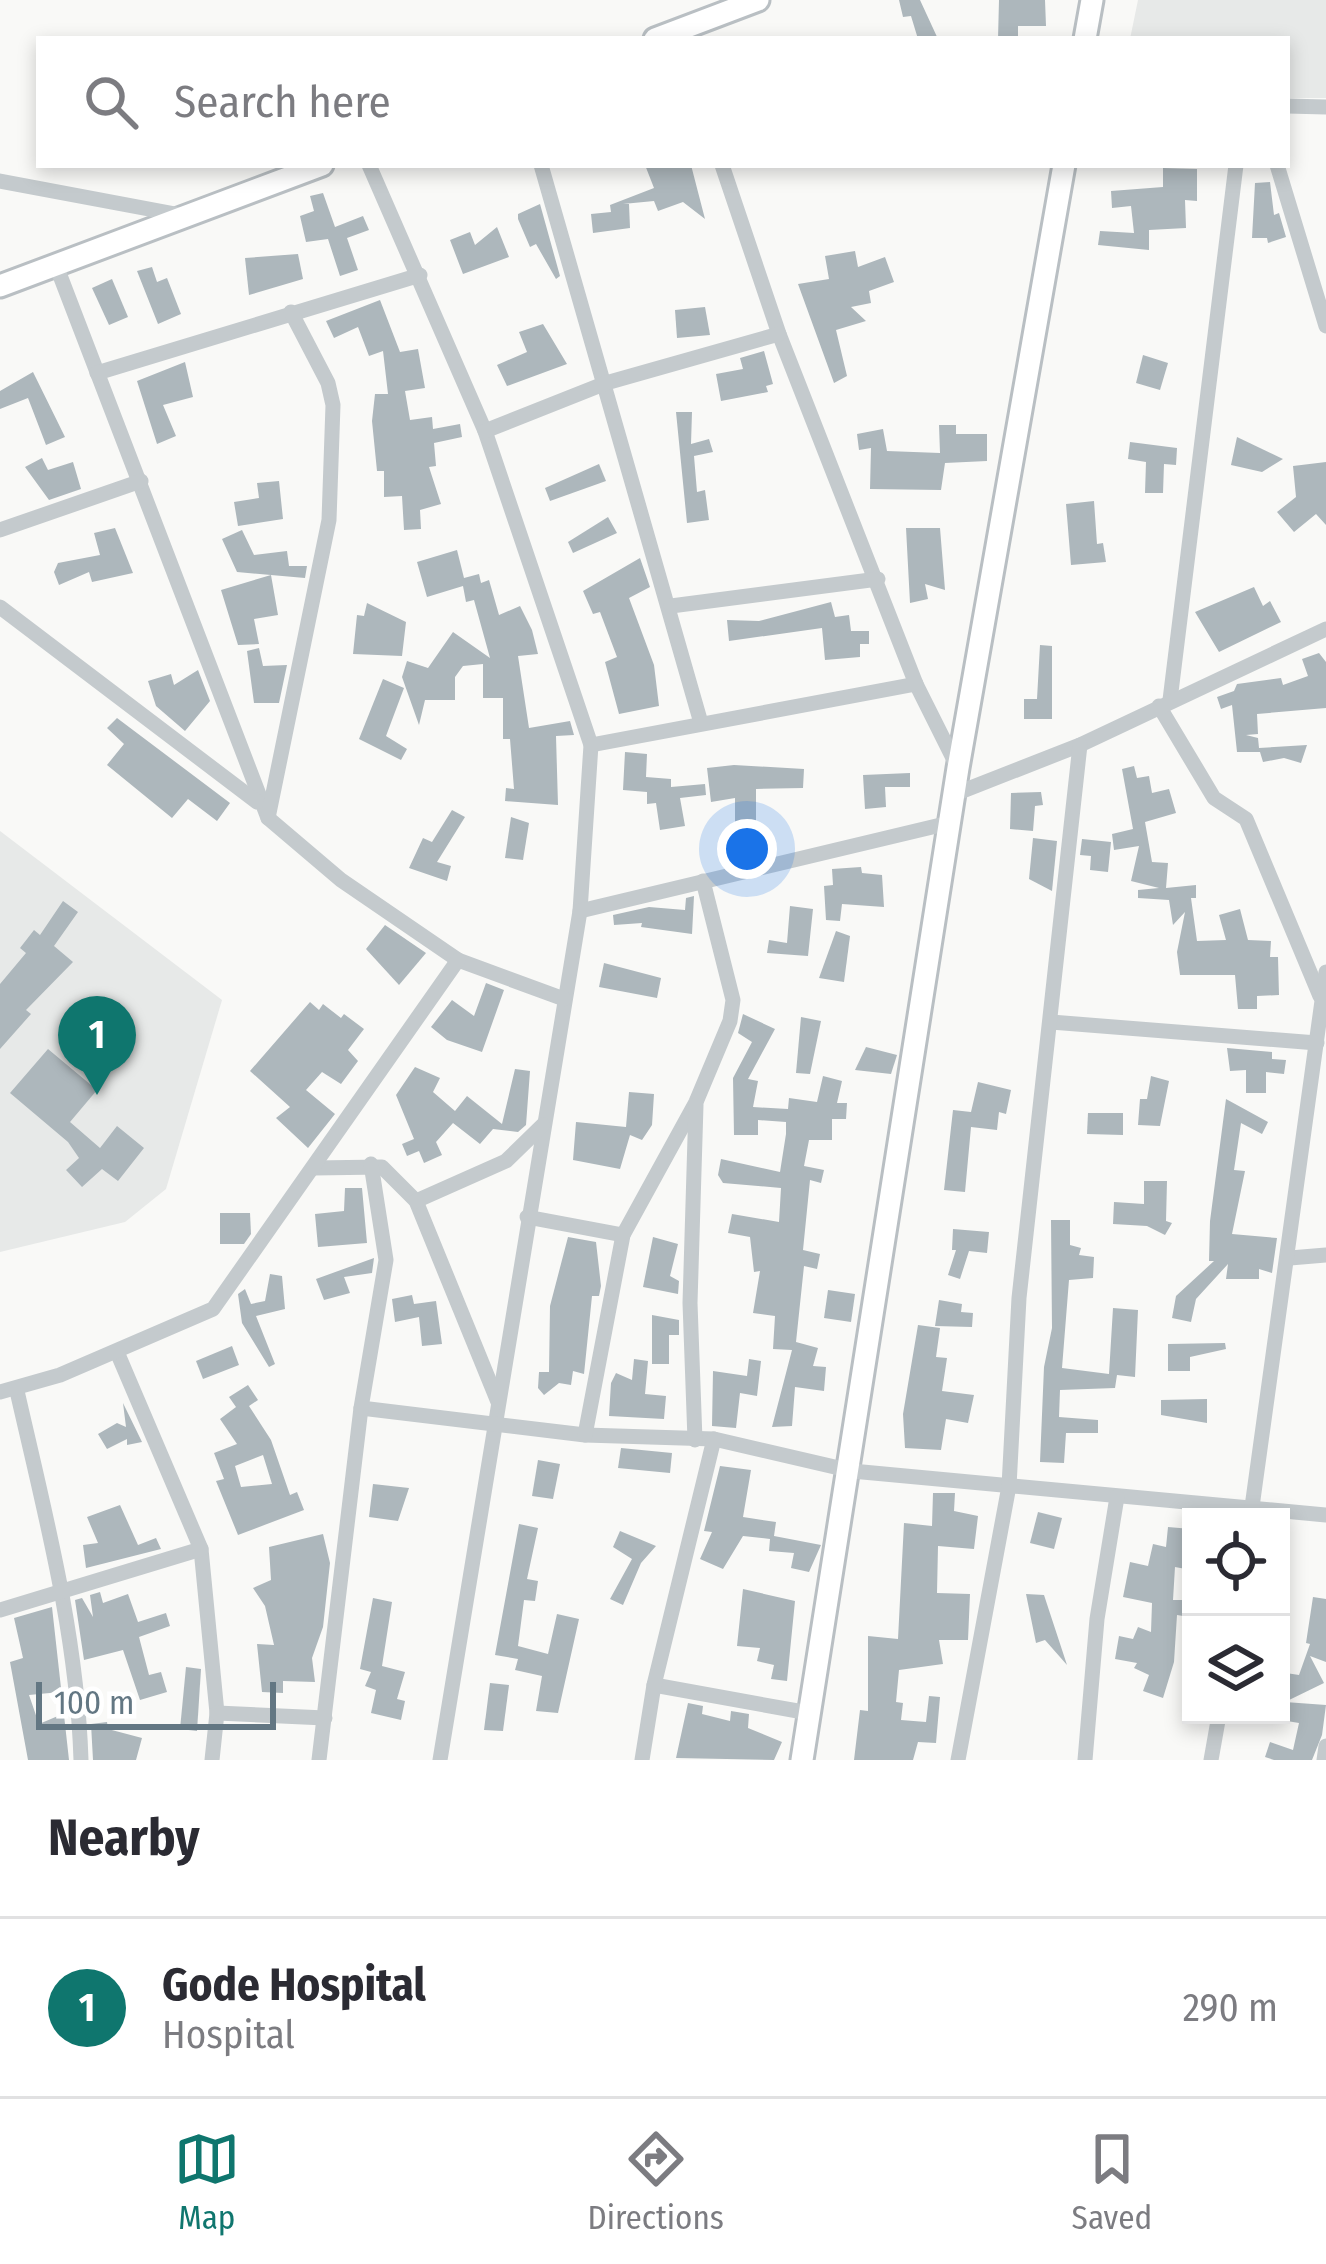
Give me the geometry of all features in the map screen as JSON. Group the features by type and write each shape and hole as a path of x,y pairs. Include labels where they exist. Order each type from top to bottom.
{"street":[{"path":"670,36 758,0"},
{"path":"1086,36 1092,0"},
{"path":"1290,106 1326,107"},
{"path":"0,286 314,168"},
{"path":"370,168 485,431 567,660 590,745 580,911 440,1760"},
{"path":"543,168 701,723"},
{"path":"723,168 779,334 916,684 958,769"},
{"path":"802,1760 852,1471 949,823 1063,168"},
{"path":"1236,168 1164,703 1214,798 1246,819 1324,987 1252,1508"},
{"path":"1278,168 1326,326"},
{"path":"0,181 185,216"},
{"path":"56,265 264,811"},
{"path":"97,373 420,275"},
{"path":"264,811 329,520 333,405 328,382 292,312"},
{"path":"485,431 606,382 779,334"},
{"path":"0,530 141,481"},
{"path":"671,607 878,579"},
{"path":"0,607 264,811 341,880 458,960 564,999"},
{"path":"955,794 1080,745 1326,629"},
{"path":"590,745 916,684"},
{"path":"958,1760 1009,1486 1019,1298 1080,745"},
{"path":"580,911 949,823"},
{"path":"585,1435 623,1235 696,1102 730,1022 733,1000 703,881"},
{"path":"81,1760 79,1683 62,1589 8,1391 117,1352 213,1309 458,960"},
{"path":"1051,1022 1317,1043"},
{"path":"695,1440 690,1303 696,1102"},
{"path":"416,1201 506,1161 543,1125"},
{"path":"314,1168 371,1164 389,1171 416,1201 499,1405"},
{"path":"319,1760 361,1408 386,1260 371,1164"},
{"path":"526,1217 623,1235"},
{"path":"1290,1258 1326,1255"},
{"path":"117,1352 201,1549 218,1713 212,1760"},
{"path":"361,1408 585,1435 714,1439 852,1471 1209,1508"},
{"path":"642,1760 654,1685 714,1439"},
{"path":"1085,1760 1097,1619 1117,1497"},
{"path":"1290,1514 1326,1515"},
{"path":"0,1610 201,1549"},
{"path":"654,1685 809,1713"},
{"path":"218,1713 325,1718"},
{"path":"1211,1760 1217,1724"},
{"path":"1324,1760 1326,1746"}],"shaded area":[{"path":"1138,0 1326,0 1326,98 1290,98 1290,36 1131,36"},
{"path":"0,831 222,1000 166,1189 125,1222 0,1252"}],"building":[{"path":"899,0 920,0 937,36 917,36 911,16 903,17"},
{"path":"999,0 1045,0 1046,26 1018,26 1018,36 998,36"},
{"path":"646,168 692,168 705,219 683,202 658,211 654,201 623,204 629,204 630,228 593,233 591,214 611,212 610,205 654,188"},
{"path":"1163,168 1197,169 1197,201 1185,200 1186,228 1149,230 1149,250 1098,245 1100,231 1134,233 1131,206 1112,208 1111,191 1163,187"},
{"path":"1270,182 1274,215 1279,213 1286,237 1268,243 1267,238 1252,238 1255,183"},
{"path":"323,193 335,227 363,216 369,230 347,238 358,270 340,276 328,239 306,242 300,216 314,211 310,196"},
{"path":"540,204 560,276 556,279 536,244 530,247 518,219 518,214"},
{"path":"497,227 509,257 463,274 450,240 470,232 475,245"},
{"path":"855,251 858,267 885,257 894,282 869,291 871,303 851,307 866,321 836,330 847,376 834,383 798,284 829,279 825,256"},
{"path":"298,254 303,279 249,295 245,258"},
{"path":"152,267 157,282 167,278 181,314 158,324 137,271"},
{"path":"112,279 128,317 109,325 92,288"},
{"path":"380,300 400,352 418,349 425,388 405,391 410,420 432,417 433,429 460,424 462,437 434,443 436,466 429,467 441,504 420,510 421,529 404,530 402,496 384,497 384,471 377,471 372,421 375,394 388,394 383,351 369,356 358,327 334,338 326,321"},
{"path":"705,307 710,335 677,338 675,310"},
{"path":"543,324 567,364 507,386 497,365 527,352 519,332"},
{"path":"764,351 773,384 766,386 768,392 721,401 716,374 743,369 740,358"},
{"path":"1143,355 1168,363 1160,390 1136,383"},
{"path":"185,362 193,397 163,405 176,436 157,444 137,381"},
{"path":"33,372 65,437 46,445 28,398 0,409 0,391"},
{"path":"676,412 692,412 691,444 709,439 713,452 694,456 697,492 705,490 709,520 687,523"},
{"path":"939,425 956,425 956,434 987,434 987,461 945,463 941,490 870,489 871,448 859,450 857,434 883,429 887,451 940,453"},
{"path":"1237,437 1283,459 1262,472 1231,465"},
{"path":"1130,442 1177,448 1176,465 1164,464 1163,493 1145,493 1146,462 1128,459"},
{"path":"42,458 48,470 73,462 81,489 49,500 25,467"},
{"path":"1326,462 1326,525 1316,514 1294,532 1277,512 1296,497 1293,466"},
{"path":"599,464 606,481 550,501 545,488"},
{"path":"279,481 283,519 238,526 234,502 259,498 257,483"},
{"path":"1094,501 1097,544 1103,543 1106,562 1071,565 1066,504"},
{"path":"608,517 617,533 573,553 568,542"},
{"path":"115,528 133,573 92,582 89,572 59,585 54,572 58,563 100,555 94,533"},
{"path":"906,528 940,528 945,590 925,584 928,599 910,603"},
{"path":"242,530 254,555 287,551 289,566 307,566 305,578 237,572 222,539"},
{"path":"457,550 464,578 479,574 481,583 489,580 499,615 520,606 532,630 538,654 518,656 529,728 570,721 574,735 556,736 558,805 505,801 506,788 514,789 510,739 503,739 503,698 483,698 483,664 463,666 455,677 455,700 425,700 419,725 402,677 407,661 428,668 453,632 490,658 474,600 466,602 463,586 427,597 417,562"},
{"path":"640,558 650,587 629,598 654,665 659,706 619,714 605,662 617,657 600,612 593,614 583,591"},
{"path":"271,575 278,615 254,619 259,644 238,645 221,590"},
{"path":"1254,587 1263,606 1270,601 1281,622 1219,652 1195,612"},
{"path":"831,602 835,617 849,615 851,631 869,631 869,644 860,644 860,657 825,660 822,628 729,641 727,620 759,621"},
{"path":"367,603 406,622 402,656 353,654 357,615 364,616"},
{"path":"1040,645 1052,646 1052,719 1024,719 1024,699 1037,699"},
{"path":"259,648 263,666 287,665 279,703 254,703 247,651"},
{"path":"1319,653 1326,662 1326,708 1257,714 1258,734 1246,735 1258,738 1259,748 1307,745 1301,763 1284,758 1263,762 1260,752 1237,752 1232,705 1221,709 1217,697 1234,691 1237,684 1281,678 1283,685 1308,676 1302,659"},
{"path":"198,670 210,701 185,731 156,706 148,681 171,674 174,685"},
{"path":"383,679 404,688 386,736 407,749 401,760 359,739"},
{"path":"117,718 230,803 217,821 188,799 172,818 107,765 124,744 107,728"},
{"path":"625,752 647,754 646,777 671,779 671,787 705,784 706,795 680,798 685,826 660,830 656,803 647,804 647,792 623,790"},
{"path":"1134,766 1137,778 1149,776 1152,793 1169,789 1176,813 1145,822 1152,862 1168,863 1166,888 1196,885 1196,898 1191,898 1197,941 1226,940 1219,915 1240,909 1248,940 1271,941 1270,957 1278,957 1279,995 1257,996 1257,1009 1238,1009 1235,975 1180,975 1177,952 1185,912 1173,925 1169,900 1138,898 1138,890 1159,888 1131,881 1139,846 1114,850 1112,834 1133,829 1122,769"},
{"path":"707,768 804,769 803,788 756,789 756,822 735,822 735,798 711,802"},
{"path":"910,773 910,787 885,787 886,807 865,809 863,775"},
{"path":"1041,792 1043,805 1035,806 1033,831 1010,829 1011,793"},
{"path":"452,810 465,817 437,862 451,866 447,881 409,868 423,838 432,842"},
{"path":"511,817 529,823 523,860 505,858"},
{"path":"1033,838 1057,841 1052,891 1029,879"},
{"path":"1082,839 1111,842 1108,872 1090,870 1091,856 1080,855"},
{"path":"861,867 862,873 882,875 884,907 842,904 840,921 826,920 824,886 833,885 832,869"},
{"path":"694,896 692,934 641,927 642,923 614,925 613,915 649,907 685,910 686,898"},
{"path":"63,901 78,912 54,946 73,962 26,1010 31,1014 0,1049 0,984 26,953 20,948 34,930 40,935"},
{"path":"790,906 813,909 808,956 767,953 769,940 787,943"},
{"path":"385,925 426,953 399,985 366,949"},
{"path":"836,931 850,936 844,982 819,978"},
{"path":"604,963 661,978 657,998 599,987"},
{"path":"486,983 504,990 482,1052 447,1040 431,1027 452,1000 474,1016"},
{"path":"310,1002 319,1010 323,1004 341,1018 344,1014 364,1029 348,1050 358,1061 341,1084 322,1072 306,1090 335,1114 308,1148 276,1118 290,1107 250,1071"},
{"path":"743,1014 775,1029 748,1079 758,1081 753,1107 788,1109 789,1098 817,1102 823,1076 842,1081 837,1103 847,1103 846,1119 832,1119 832,1140 809,1140 804,1166 824,1170 821,1183 810,1180 803,1250 820,1254 817,1269 804,1266 796,1342 818,1348 813,1366 826,1367 824,1391 795,1387 792,1426 772,1427 792,1350 773,1349 775,1316 753,1313 760,1271 754,1272 750,1237 728,1233 732,1214 779,1222 781,1188 723,1183 718,1175 721,1159 780,1172 786,1134 786,1122 758,1120 758,1135 734,1135 733,1078 752,1042 738,1033"},
{"path":"801,1017 821,1021 810,1074 796,1073"},
{"path":"866,1047 897,1055 891,1074 855,1070"},
{"path":"1227,1048 1272,1052 1272,1059 1286,1060 1284,1074 1266,1072 1266,1093 1246,1093 1246,1070 1230,1071"},
{"path":"48,1049 97,1090 70,1122 100,1148 117,1126 144,1148 118,1181 102,1169 82,1187 66,1170 79,1158 68,1142 10,1093"},
{"path":"415,1067 440,1078 433,1092 455,1111 467,1096 502,1124 515,1069 530,1071 526,1125 518,1132 493,1129 480,1144 453,1123 436,1142 442,1155 424,1163 419,1151 407,1156 402,1144 414,1139 396,1095"},
{"path":"1151,1076 1169,1081 1160,1126 1138,1125 1140,1099 1147,1099"},
{"path":"978,1082 1011,1090 1006,1114 999,1112 997,1130 971,1127 965,1192 944,1190 953,1110 971,1112"},
{"path":"629,1092 654,1094 652,1125 642,1140 630,1135 620,1169 573,1160 576,1122 626,1127"},
{"path":"1226,1099 1268,1122 1262,1134 1241,1123 1234,1170 1245,1171 1232,1234 1277,1238 1272,1273 1259,1269 1259,1279 1226,1279 1228,1264 1196,1299 1191,1322 1172,1318 1176,1296 1214,1261 1209,1261 1210,1221"},
{"path":"1088,1113 1123,1113 1123,1135 1087,1134"},
{"path":"1144,1181 1167,1181 1166,1221 1172,1223 1165,1235 1147,1226 1113,1224 1114,1202 1144,1204"},
{"path":"345,1188 362,1188 367,1243 318,1247 315,1214 344,1211"},
{"path":"220,1213 250,1213 251,1234 244,1244 220,1244"},
{"path":"1051,1220 1070,1220 1070,1245 1081,1248 1079,1255 1094,1257 1093,1278 1069,1280 1062,1368 1109,1374 1113,1308 1138,1310 1135,1377 1117,1375 1115,1388 1060,1390 1059,1417 1098,1420 1098,1433 1066,1433 1064,1463 1040,1462 1044,1367 1052,1328"},
{"path":"953,1229 989,1232 987,1253 969,1251 960,1279 948,1275 956,1250 952,1250"},
{"path":"568,1237 596,1242 601,1286 599,1296 592,1296 584,1374 573,1371 571,1385 559,1383 544,1395 538,1388 539,1372 549,1372 550,1306"},
{"path":"653,1237 678,1244 670,1276 679,1281 678,1294 643,1287"},
{"path":"374,1258 372,1273 344,1277 350,1293 324,1300 316,1279"},
{"path":"270,1274 282,1276 285,1309 256,1316 275,1364 269,1367 242,1323 238,1294 245,1289 251,1304 265,1301"},
{"path":"828,1290 855,1294 851,1322 824,1318"},
{"path":"412,1295 414,1304 436,1301 442,1344 422,1346 419,1317 395,1322 392,1299"},
{"path":"939,1300 962,1304 961,1312 973,1313 972,1327 935,1326"},
{"path":"652,1315 679,1320 679,1335 669,1335 669,1364 652,1364"},
{"path":"918,1325 940,1328 936,1357 947,1358 942,1391 974,1395 968,1423 946,1419 941,1450 905,1448 903,1414"},
{"path":"1225,1343 1226,1349 1190,1357 1190,1371 1168,1371 1168,1344"},
{"path":"232,1346 239,1365 203,1379 196,1361"},
{"path":"634,1359 648,1361 645,1394 666,1396 664,1419 609,1416 611,1383 616,1373 632,1380"},
{"path":"749,1359 761,1361 757,1396 740,1393 736,1428 712,1426 713,1371 747,1376"},
{"path":"248,1385 258,1400 249,1406 271,1440 290,1495 297,1492 304,1510 238,1535 216,1481 224,1479 214,1453 237,1444 220,1419 236,1407 229,1397","holes":["263,1455 272,1484 241,1487 235,1466"]},
{"path":"1207,1399 1207,1423 1161,1415 1161,1400"},
{"path":"123,1403 142,1442 127,1445 127,1439 107,1449 98,1434 117,1423 126,1427"},
{"path":"621,1448 672,1453 670,1473 618,1468"},
{"path":"538,1460 560,1464 553,1499 532,1496"},
{"path":"720,1466 751,1470 743,1517 776,1522 774,1536 821,1545 809,1572 791,1568 794,1553 769,1551 770,1539 743,1536 723,1569 700,1559 712,1532 704,1531"},
{"path":"373,1484 409,1488 398,1521 369,1517"},
{"path":"933,1493 955,1493 954,1511 978,1516 974,1549 938,1546 937,1593 970,1594 968,1640 939,1640 943,1664 899,1670 896,1702 903,1703 901,1720 926,1722 929,1696 940,1697 936,1743 918,1742 913,1760 854,1760 860,1710 868,1711 868,1636 898,1639 904,1523 932,1526"},
{"path":"120,1505 138,1545 156,1538 161,1549 86,1568 83,1545 98,1543 87,1517"},
{"path":"1038,1512 1062,1518 1054,1549 1030,1543"},
{"path":"519,1524 538,1528 527,1579 538,1581 535,1601 524,1600 518,1646 548,1654 557,1614 579,1619 558,1713 536,1711 542,1676 515,1670 518,1659 495,1655"},
{"path":"1168,1527 1182,1528 1182,1568 1175,1567 1173,1600 1182,1600 1182,1616 1177,1615 1174,1662 1163,1698 1143,1691 1149,1675 1134,1668 1137,1663 1115,1659 1119,1636 1133,1639 1138,1627 1151,1632 1152,1603 1123,1597 1130,1562 1148,1566 1153,1544 1166,1547"},
{"path":"620,1531 656,1546 641,1563 623,1605 610,1599 632,1559 613,1547"},
{"path":"323,1534 330,1563 323,1627 312,1658 315,1682 283,1681 283,1693 262,1692 257,1644 274,1645 265,1606 253,1588 271,1580 269,1547"},
{"path":"743,1589 795,1601 787,1681 771,1679 774,1665 757,1661 760,1648 737,1646"},
{"path":"100,1592 103,1603 128,1594 138,1622 166,1613 170,1626 139,1637 149,1675 161,1672 167,1692 140,1700 123,1650 84,1660 75,1600 82,1598 93,1617 90,1595"},
{"path":"1026,1594 1044,1595 1067,1665 1045,1640 1036,1643"},
{"path":"1313,1597 1326,1599 1326,1662 1310,1656 1324,1683 1290,1700 1290,1674 1299,1675 1310,1644 1306,1643"},
{"path":"373,1598 392,1602 382,1666 405,1672 397,1699 405,1701 401,1720 371,1713 376,1690 365,1686 371,1672 360,1669"},
{"path":"52,1607 63,1703 60,1692 29,1695 39,1724 64,1713 69,1760 28,1760 10,1662 23,1658 14,1618"},
{"path":"186,1667 201,1669 197,1731 180,1729"},
{"path":"490,1683 509,1685 503,1731 484,1730"},
{"path":"1290,1702 1326,1705 1312,1760 1265,1757 1270,1742 1293,1750 1299,1723 1290,1722"},
{"path":"688,1703 703,1706 702,1714 730,1721 731,1711 749,1714 748,1728 782,1742 774,1760 676,1758"},
{"path":"107,1722 108,1729 142,1738 136,1760 93,1760 91,1724"}],"place":[{"name":"Gode Hospital","path":"97,1095"}]}
